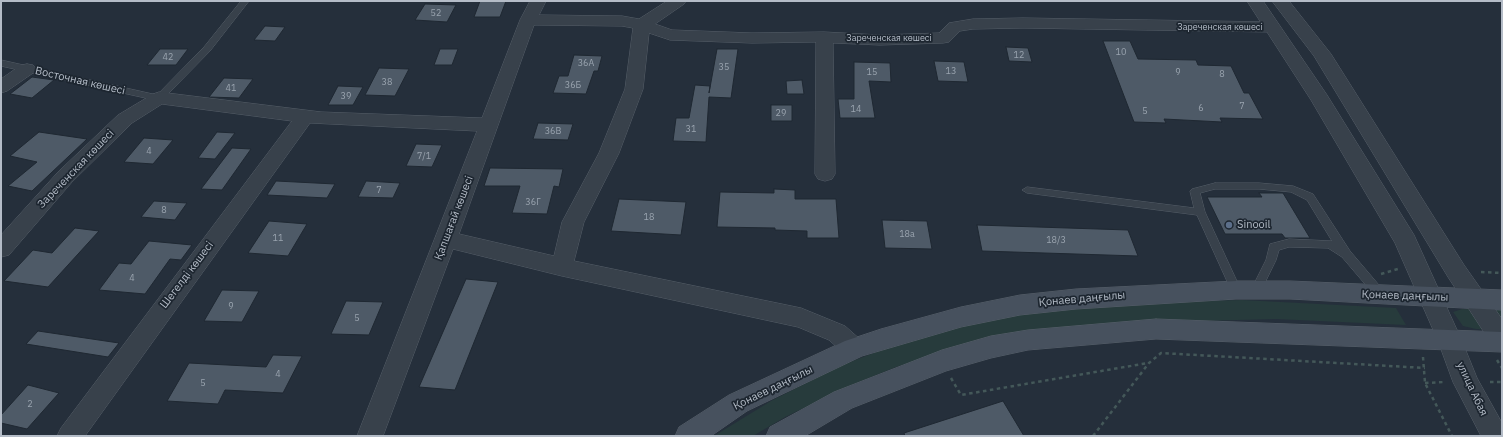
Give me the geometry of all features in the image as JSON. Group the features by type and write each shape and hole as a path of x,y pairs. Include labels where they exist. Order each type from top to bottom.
{"main road":[{"name":"Қонаев даңғылы","path":"689,436 738,403 854,348 961,316 1020,305 1083,298 1246,290 1502,300"},
{"path":"780,436 844,400 942,361 991,346 1028,340 1156,329 1414,338 1500,346"}],"street":[{"name":"Қапшағай көшесі","path":"370,436 528,20 538,1"},
{"path":"562,267 573,222 609,153 634,89 642,25 678,1"},
{"name":"улица Абая","path":"1255,1 1320,99 1406,241 1450,341 1466,382 1495,436"},
{"path":"1280,1 1322,54 1475,299 1500,346"},
{"name":"Зареченская көшесі","path":"528,20 622,21 642,25 670,35 880,40 943,38 955,27 973,24 1023,23 1271,27"},
{"path":"824,38 825,174"},
{"path":"1,87 27,69"},
{"path":"159,98 321,118 489,125"},
{"name":"Зареченская көшесі","path":"1,248 65,177 125,119 159,98"},
{"name":"Шегелді көшесі","path":"70,436 305,116"},
{"path":"446,239 562,267 802,318 837,333 854,348"}],"lane":[{"path":"159,98 207,49 245,1"},
{"name":"Восточная көшесі","path":"1,63 159,98"},
{"path":"1346,254 1330,244 1289,243 1274,247 1271,260 1246,290 1200,212 1195,191 1215,186 1259,186 1293,189 1310,197 1346,254 1381,295"},
{"path":"1027,190 1200,212"}],"path":[{"path":"1500,346 1502,368"},
{"path":"1421,350 1425,368 1426,383 1452,436"},
{"path":"1093,436 1148,363 1161,353 1425,368"},
{"path":"942,361 961,395 1148,363"}],"green space":[{"path":"1242,300 1396,308 1406,325 1276,319 1161,322 977,342 896,367 854,384 785,417 753,436 714,436 771,401 840,366 884,349 998,316 1150,302"},
{"path":"1462,309 1502,310 1502,330 1476,329 1463,326 1453,312"}],"building":[{"path":"480,1 506,1 500,17 474,17"},
{"path":"425,4 456,5 447,22 415,20"},
{"path":"265,26 285,27 275,41 254,40"},
{"path":"1103,41 1130,41 1138,59 1196,60 1198,65 1231,66 1244,93 1249,93 1263,119 1220,118 1222,122 1164,119 1166,123 1134,122"},
{"path":"1006,47 1028,48 1032,62 1009,61"},
{"path":"160,49 188,49 176,65 147,65"},
{"path":"440,49 458,49 452,65 434,65"},
{"path":"717,49 738,49 731,98 709,97 706,142 673,141 676,118 689,118 695,85 710,86 709,93"},
{"path":"574,55 602,56 598,71 594,71 586,94 553,93 559,76 568,76"},
{"path":"934,61 964,62 968,82 938,81"},
{"path":"854,62 890,63 891,82 869,81 875,118 840,118 838,99 854,99"},
{"path":"379,68 409,69 395,96 365,95"},
{"path":"32,77 54,80 32,98 10,94"},
{"path":"224,78 253,79 239,98 209,97"},
{"path":"802,80 804,94 787,94 786,81"},
{"path":"338,86 363,87 353,105 328,105"},
{"path":"771,105 792,105 792,121 771,121"},
{"path":"538,123 573,124 568,140 533,139"},
{"path":"39,132 87,139 32,191 8,186 37,162 10,156"},
{"path":"217,132 235,133 215,159 198,158"},
{"path":"144,138 173,140 153,164 124,162"},
{"path":"416,144 442,145 432,167 406,166"},
{"path":"232,148 251,149 222,190 201,189"},
{"path":"490,168 563,169 559,187 554,186 547,214 512,213 520,186 484,186"},
{"path":"276,181 335,184 327,198 267,195"},
{"path":"366,181 400,183 393,198 358,197"},
{"path":"774,189 795,190 795,199 836,199 839,238 807,238 807,231 775,230 775,228 717,227 720,192 774,193"},
{"path":"1259,193 1283,193 1310,238 1285,238 1282,234 1225,234 1207,197 1262,197"},
{"path":"619,199 686,202 681,235 611,231"},
{"path":"154,201 187,203 175,220 141,217"},
{"path":"882,220 927,221 932,249 885,248"},
{"path":"269,221 307,224 288,256 248,253"},
{"path":"977,225 1128,230 1138,256 982,251"},
{"path":"75,228 99,231 48,287 4,281 33,250 52,253"},
{"path":"149,241 192,245 181,260 170,259 145,294 99,290 119,263 131,264"},
{"path":"466,279 498,282 455,390 419,387"},
{"path":"222,290 259,291 242,322 204,321"},
{"path":"346,301 383,302 369,335 331,334"},
{"path":"38,331 119,343 108,357 26,344"},
{"path":"273,355 302,356 283,393 225,390 218,404 167,401 189,363 266,367"},
{"path":"28,385 59,393 27,429 1,423 1,415"},
{"path":"1003,401 1024,436 905,436 904,433"}],"place":[{"name":"Sinooil","path":"1229,225"}]}
